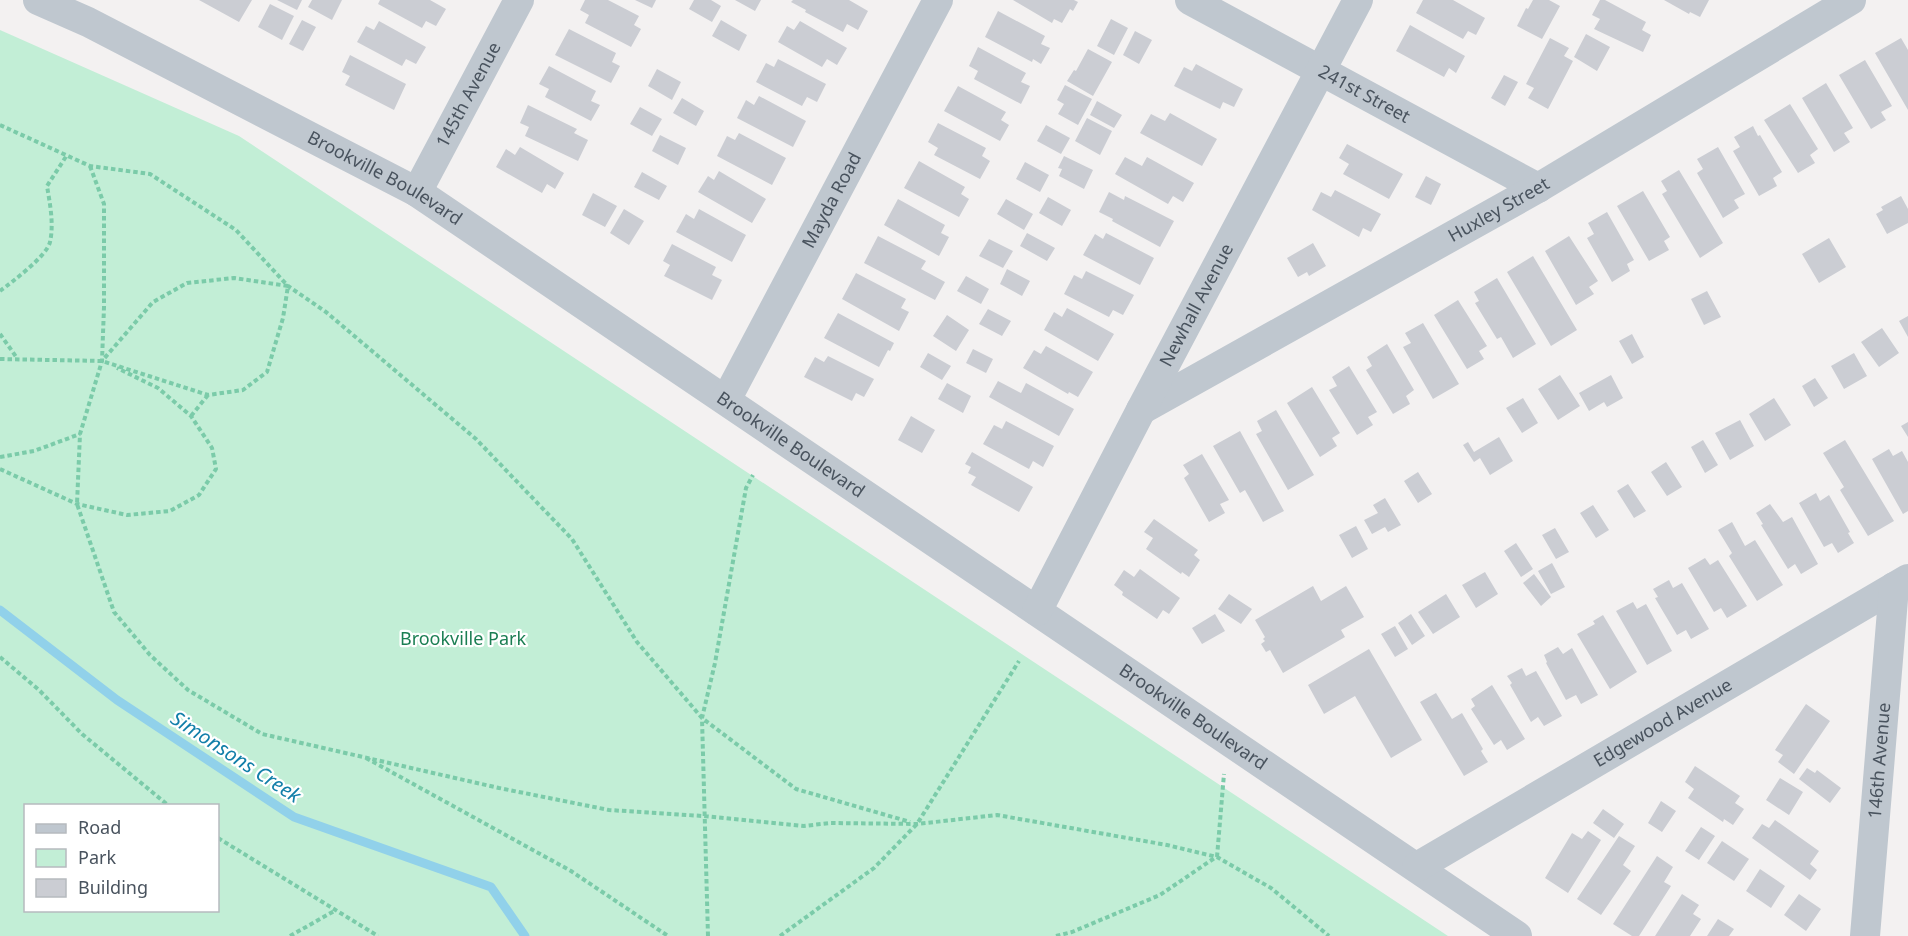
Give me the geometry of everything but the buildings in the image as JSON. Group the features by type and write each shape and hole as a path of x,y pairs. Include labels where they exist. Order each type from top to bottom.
{"street":[{"name":"Brookville Boulevard","path":"38,0 94,11 417,192 1517,936"},
{"name":"145th Avenue","path":"417,192 519,0"},
{"name":"Mayda Road","path":"726,400 938,0"},
{"name":"241st Street","path":"1190,0 1538,188"},
{"name":"Newhall Avenue","path":"1037,611 1358,0"},
{"name":"Huxley Street","path":"1141,410 1538,188 1851,0"},
{"name":"Edgewood Avenue","path":"1418,867 1901,583"},
{"name":"146th Avenue","path":"1865,936 1901,583"}],"path":[{"path":"0,125 90,166 150,174 236,230 288,286 326,312 476,439 572,539 637,642 702,718 795,789 917,824"},
{"path":"0,291 33,264 50,244 51,214 47,186 67,155"},
{"path":"90,166 104,204 104,306 102,361 80,434 78,504 114,612 150,655 188,690 262,734 499,788 609,810 804,826 830,823 917,824 998,814 1167,845 1216,857 1271,888 1329,936"},
{"path":"102,361 153,302 187,283 234,278 288,286"},
{"path":"0,358 102,361 208,395 243,390 267,372 284,318 288,286"},
{"path":"0,334 18,359"},
{"path":"0,469 78,504 127,515 170,512 199,495 216,469 212,448 191,416 158,388 102,361"},
{"path":"191,416 208,395"},
{"path":"0,457 34,451 80,434"},
{"path":"708,936 702,718 715,663 746,488 753,474"},
{"path":"0,657 39,690 82,734 168,804"},
{"path":"780,936 874,868 917,824 1019,661"},
{"path":"1216,857 1227,738"},
{"path":"362,756 571,871 668,936"},
{"path":"219,839 378,936"},
{"path":"1056,936 1072,932 1160,895 1216,857"},
{"path":"290,936 336,910"}],"green space":[{"name":"Brookville Park","path":"0,30 239,136 1448,936 0,936"}],"waterway":[{"name":"Simonsons Creek","path":"0,610 117,700 294,817 491,887 525,936"}]}
